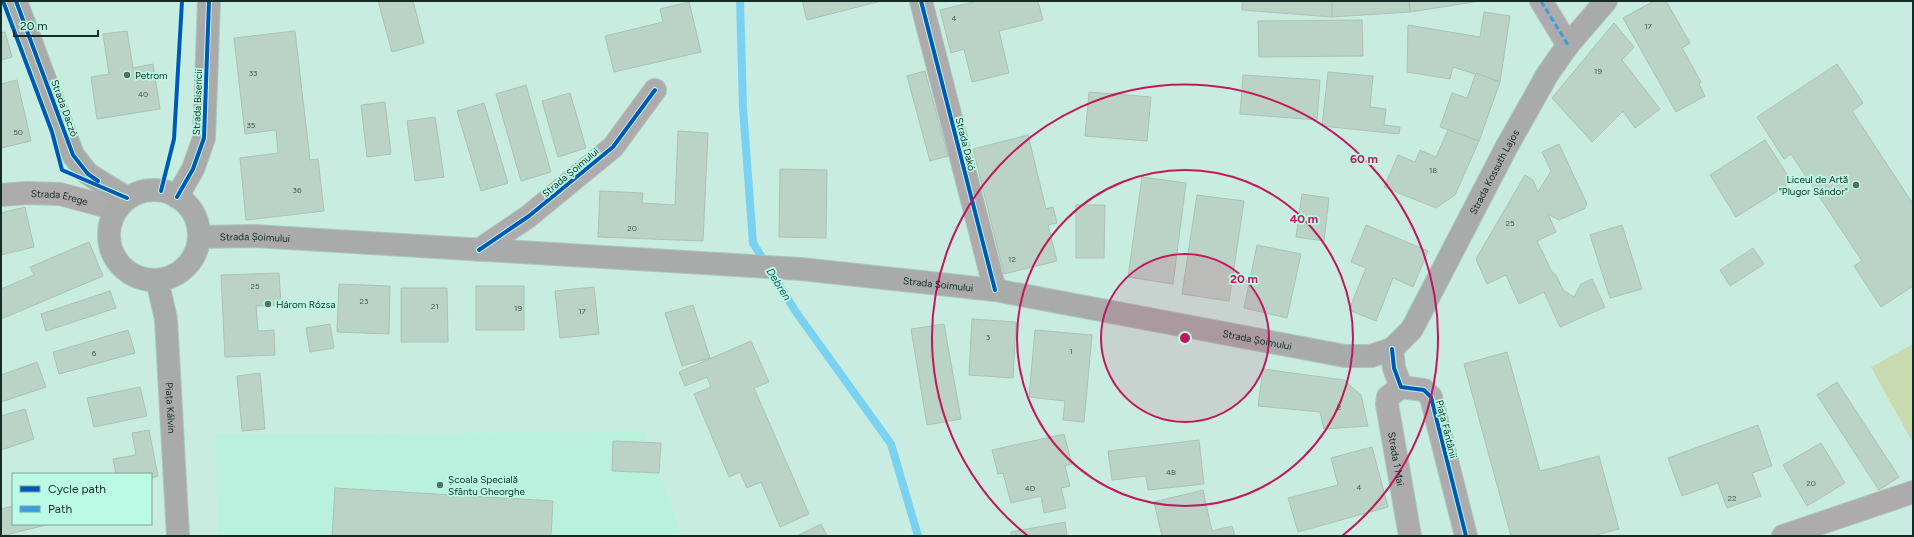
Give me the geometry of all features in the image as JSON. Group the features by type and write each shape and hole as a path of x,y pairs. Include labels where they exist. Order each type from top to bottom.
{"main road":[{"name":"Strada Daczó","path":"16,1 73,154 88,174 122,204"},
{"name":"Strada Bisericii","path":"177,197 193,169 204,138 209,1"},
{"name":"Strada Kossuth Lajos","path":"1392,348 1412,329 1506,148 1548,75 1568,44 1606,1"},
{"path":"150,190 162,191 177,197 186,204 198,225 199,237 196,250 190,262 181,271 169,278 157,280 142,279 129,273 118,264 111,251 108,236 110,222 122,204 138,192 150,190"},
{"name":"Strada Șoimului","path":"199,237 254,236 801,269 995,290 1345,356 1371,356 1392,348"},
{"name":"Piața Kálvin","path":"157,280 166,319 178,536"}],"street":[{"name":"Strada Dakó","path":"921,1 995,290"},
{"path":"1541,1 1568,44"},
{"name":"Strada Șoimului","path":"479,250 529,216 613,148 655,90"},
{"name":"Strada Erege","path":"1,195 27,193 60,194 122,204"},
{"path":"1392,348 1394,368 1400,387"},
{"name":"Strada 1 Mai","path":"1400,387 1388,397 1387,404 1410,536"},
{"name":"Piața Fântânii","path":"1400,387 1424,390 1431,397 1466,536"},
{"path":"1782,536 1913,492"}],"shaded area":[{"path":"1913,344 1913,443 1871,367"},
{"name":"Școala Specială Sfântu Gheorghe","path":"645,432 682,536 217,536 216,434"}],"building":[{"path":"378,1 413,1 424,43 392,52"},
{"path":"802,1 881,1 807,20"},
{"path":"977,1 1038,1 1043,20 999,31 1009,73 972,82 964,49 951,53 940,10"},
{"path":"1242,1 1332,1 1332,17 1242,10"},
{"path":"1332,1 1409,1 1410,12 1332,17"},
{"path":"1409,1 1480,1 1410,12"},
{"path":"1654,1 1666,1 1690,43 1682,48 1701,82 1699,84 1705,96 1676,112 1623,18"},
{"path":"689,2 701,52 614,72 605,36 663,22 660,9"},
{"path":"1484,12 1510,16 1500,82 1453,67 1450,79 1407,72 1408,25 1480,37"},
{"path":"1362,20 1363,56 1259,57 1258,21"},
{"path":"1614,23 1634,47 1622,60 1660,109 1635,128 1623,111 1592,142 1552,98"},
{"name":"Petrom","path":"127,31 133,68 153,64 160,109 97,119 91,77 109,74 103,34"},
{"path":"295,31 310,160 318,159 324,211 246,220 240,158 278,153 276,130 245,134 234,38"},
{"path":"5,32 12,57 1,60 1,33"},
{"name":"Liceul de Artă \"Plugor Sándor\"","path":"1837,64 1863,103 1852,111 1913,204 1913,286 1881,307 1854,266 1862,261 1791,154 1784,159 1757,117"},
{"path":"925,71 948,156 930,161 907,76"},
{"path":"1328,72 1373,76 1370,107 1386,109 1384,125 1400,127 1399,134 1322,126"},
{"path":"1476,73 1500,82 1479,141 1440,127 1452,93 1467,98"},
{"path":"1243,75 1320,80 1317,120 1240,114"},
{"path":"17,80 31,141 1,148 1,84"},
{"path":"526,85 551,172 521,181 496,94"},
{"path":"1089,92 1151,97 1147,141 1085,136"},
{"path":"570,93 586,148 558,157 542,101"},
{"path":"385,102 391,154 367,157 361,105"},
{"path":"484,103 508,183 481,191 457,111"},
{"path":"435,117 444,177 415,181 407,121"},
{"path":"1448,130 1479,141 1455,195 1436,208 1384,187 1398,155 1415,162 1420,150 1436,157"},
{"path":"678,131 708,133 703,241 598,237 600,191 643,193 642,203 675,205"},
{"path":"1028,135 1046,209 1053,207 1057,223 1048,225 1057,261 1004,274 973,149"},
{"path":"1765,140 1792,182 1736,217 1710,175"},
{"path":"1559,144 1587,204 1584,209 1559,220 1548,214 1556,232 1537,241 1552,272 1556,275 1563,290 1574,297 1581,284 1592,279 1605,307 1560,327 1544,292 1519,304 1506,275 1487,284 1476,259 1525,175 1533,180 1538,192 1551,171 1542,152"},
{"path":"780,169 827,170 826,238 779,237"},
{"path":"1142,177 1186,183 1173,284 1128,277"},
{"path":"1302,194 1329,198 1324,241 1296,237"},
{"path":"1197,195 1244,201 1229,301 1182,294"},
{"path":"1076,205 1105,205 1104,258 1076,258"},
{"path":"25,207 34,247 1,255 1,213"},
{"path":"1366,225 1428,251 1413,287 1393,278 1376,321 1349,310 1366,268 1351,262"},
{"path":"1622,225 1642,289 1610,298 1590,235"},
{"path":"89,242 103,276 1,319 1,289 34,275 30,267"},
{"path":"1257,245 1301,254 1287,318 1244,308"},
{"path":"1753,248 1764,264 1730,286 1720,270"},
{"path":"279,273 281,305 256,306 258,331 274,330 275,355 225,357 221,275"},
{"path":"339,284 390,286 389,334 337,332"},
{"path":"476,286 524,286 524,330 476,330"},
{"path":"594,287 599,334 560,338 555,291"},
{"path":"401,288 447,288 448,342 401,342"},
{"path":"110,291 116,308 46,331 41,314"},
{"path":"693,305 710,358 682,366 665,313"},
{"path":"972,319 1016,322 1013,378 969,375"},
{"path":"330,324 334,348 310,352 306,328"},
{"path":"944,324 961,419 927,425 911,329"},
{"path":"128,330 135,353 59,374 53,352"},
{"path":"1035,330 1092,335 1084,422 1063,420 1065,401 1029,397"},
{"path":"751,341 769,382 754,388 809,514 780,527 761,482 747,488 740,472 729,477 694,394 711,387 707,377 685,386 679,372"},
{"path":"1507,352 1540,471 1599,456 1619,529 1593,536 1511,536 1464,364"},
{"path":"37,362 46,387 1,402 1,375"},
{"path":"1263,369 1344,380 1361,395 1368,426 1324,429 1320,412 1258,406"},
{"path":"260,373 265,429 242,431 237,376"},
{"path":"1837,382 1899,477 1879,490 1817,395"},
{"path":"140,387 147,416 94,427 87,398"},
{"path":"25,409 34,439 1,450 1,416"},
{"path":"1758,425 1772,466 1752,473 1761,496 1727,508 1718,483 1682,496 1668,458"},
{"path":"149,430 158,476 152,478 152,473 116,473 113,459 136,455 132,433"},
{"path":"1064,434 1072,464 1065,466 1070,486 1061,488 1066,508 1044,513 1041,496 1011,503 1003,473 998,474 992,450"},
{"path":"1199,440 1204,484 1148,490 1146,476 1112,480 1108,451"},
{"path":"613,441 661,443 659,473 612,471"},
{"path":"1821,443 1845,483 1807,506 1783,465"},
{"path":"1372,447 1388,507 1298,532 1288,498 1338,485 1331,458"},
{"path":"335,488 553,501 551,536 332,536"},
{"path":"1203,490 1212,531 1232,526 1235,536 1162,536 1154,502"},
{"path":"12,506 12,525 47,525 1,536 1,509"},
{"path":"1065,522 1067,536 1011,536 1011,532"},
{"path":"821,524 827,536 797,536"}],"waterway":[{"name":"Debren","path":"740,1 743,108 753,243 796,312 891,444 918,536"}],"marked path":[{"path":"1541,1 1568,45"}],"cycle path":[{"path":"3,1 52,132 62,170 127,198"},
{"path":"16,1 73,155 88,174 98,181"},
{"path":"161,191 174,139 182,1"},
{"path":"177,197 193,169 204,138 209,1"},
{"path":"921,1 995,290"},
{"path":"479,250 529,216 613,147 655,90"},
{"path":"1392,349 1394,368 1401,387 1424,390 1431,397 1466,536"}],"place":[{"name":"Petrom","path":"127,75"},
{"name":"Liceul de Artă \"Plugor Sándor\"","path":"1856,185"},
{"name":"Három Rózsa","path":"268,304"},
{"name":"Școala Specială Sfântu Gheorghe","path":"440,485"}]}
